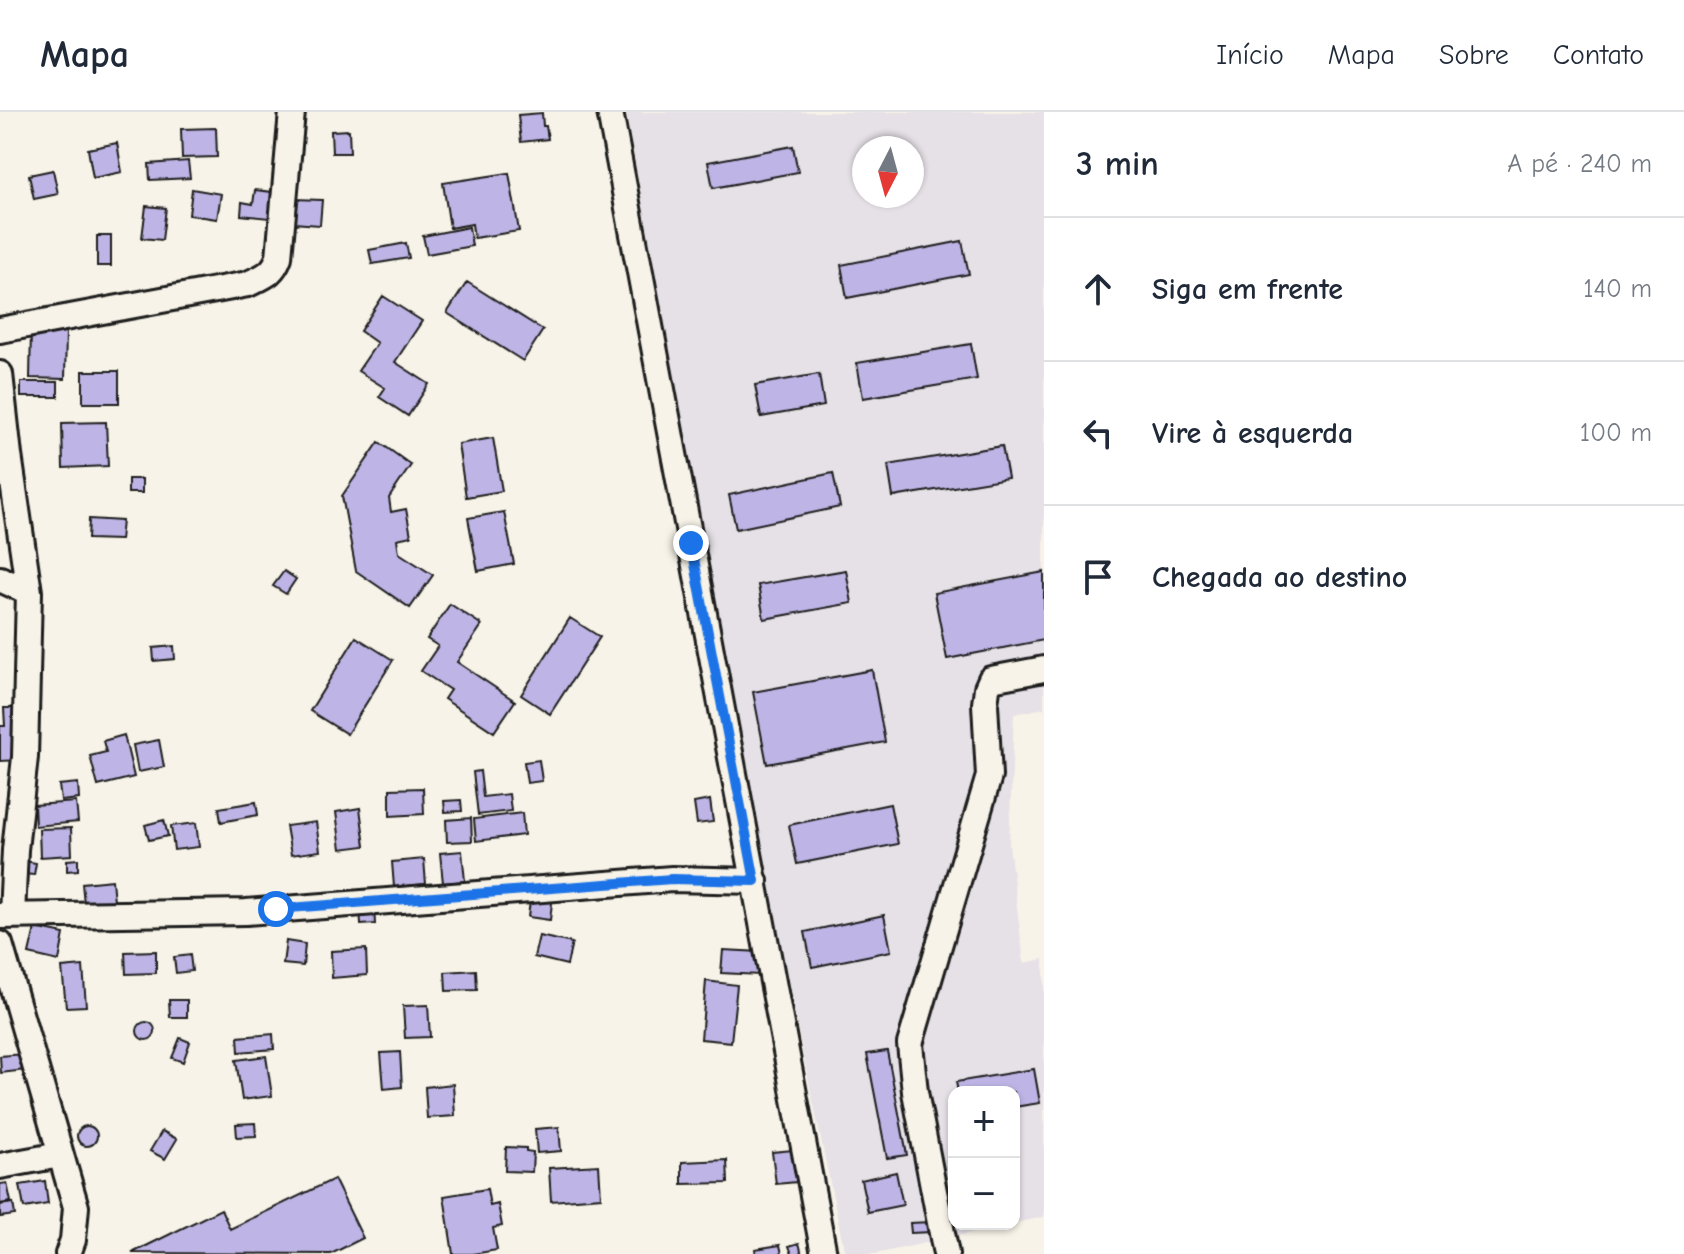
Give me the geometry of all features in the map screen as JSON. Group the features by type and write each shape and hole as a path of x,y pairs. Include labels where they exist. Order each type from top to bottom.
{"street":[{"path":"0,330 248,284 267,274 275,268 279,257 292,112"},
{"path":"610,112 824,1254"},
{"path":"0,374 29,592 25,757 6,916 246,912 672,879 755,881"},
{"path":"0,579 29,592"},
{"path":"946,1254 915,1092 910,1044 989,776 987,688 991,679 1044,669"},
{"path":"0,944 76,1207 73,1240 68,1254"},
{"path":"0,1166 60,1155"}],"shaded area":[{"path":"626,112 1044,112 1044,708 1014,714 1009,845 1024,963 1044,959 1044,1217 1020,1222 1020,1086 948,1086 948,1230 984,1230 875,1254 845,1254 763,863"}],"building":[{"path":"542,113 548,139 521,142 518,115"},
{"path":"216,128 217,157 182,158 181,129"},
{"path":"349,130 350,153 332,153 331,131"},
{"path":"117,143 122,172 93,178 88,149"},
{"path":"793,146 798,172 713,188 708,162"},
{"path":"188,161 190,178 150,180 149,164"},
{"path":"53,170 58,194 34,199 29,175"},
{"path":"509,173 519,231 474,238 472,224 450,228 443,183"},
{"path":"192,189 221,194 217,219 189,215"},
{"path":"255,190 272,192 269,218 241,215 242,202 253,204"},
{"path":"294,199 322,200 320,225 293,223"},
{"path":"146,206 166,208 162,240 142,238"},
{"path":"469,227 472,246 427,254 423,236"},
{"path":"97,236 111,236 111,266 97,266"},
{"path":"962,241 969,274 847,298 841,265"},
{"path":"406,243 409,258 372,264 369,250"},
{"path":"467,282 543,330 523,361 447,313"},
{"path":"383,296 422,321 395,362 429,384 408,416 379,397 385,388 358,371 377,343 360,331"},
{"path":"31,330 66,331 65,379 30,378"},
{"path":"971,344 977,379 863,398 857,363"},
{"path":"83,371 119,371 119,403 83,403"},
{"path":"819,374 824,406 761,417 755,385"},
{"path":"21,382 58,382 58,397 21,397"},
{"path":"106,422 108,466 63,468 62,423"},
{"path":"493,438 502,491 466,497 458,444"},
{"path":"379,442 411,465 389,498 391,512 406,509 411,536 397,539 399,553 433,575 410,608 356,571 342,496"},
{"path":"1002,446 1008,478 893,497 888,465"},
{"path":"833,473 840,507 736,529 729,495"},
{"path":"128,479 142,479 142,493 128,493"},
{"path":"504,512 514,564 478,571 468,518"},
{"path":"89,519 122,521 120,540 88,539"},
{"path":"846,570 852,603 764,619 758,585"},
{"path":"284,571 296,579 286,594 273,586"},
{"path":"1044,572 1044,640 947,659 934,593"},
{"path":"450,604 482,625 457,662 515,701 494,732 444,699 450,690 421,671 438,646 427,639"},
{"path":"570,618 600,637 550,714 521,695"},
{"path":"356,637 393,660 347,734 310,711"},
{"path":"174,646 175,659 154,661 153,648"},
{"path":"872,670 885,742 767,764 753,692"},
{"path":"4,708 19,708 21,760 0,761 0,726 5,726"},
{"path":"124,735 134,777 98,786 90,756 106,752 103,741"},
{"path":"159,740 164,767 138,772 133,745"},
{"path":"539,760 542,781 527,783 524,762"},
{"path":"480,771 483,797 509,794 511,811 478,815 473,772"},
{"path":"78,783 79,799 61,801 59,785"},
{"path":"423,788 424,814 390,816 390,789"},
{"path":"461,800 462,811 445,812 444,801"},
{"path":"710,800 713,822 697,824 694,803"},
{"path":"76,802 78,822 35,826 34,805"},
{"path":"256,802 258,815 221,822 219,808"},
{"path":"890,804 898,844 797,864 789,825"},
{"path":"360,808 365,846 341,849 336,812"},
{"path":"522,813 524,835 476,841 474,819"},
{"path":"471,818 472,841 447,842 446,820"},
{"path":"164,820 168,836 149,840 145,825"},
{"path":"316,822 320,851 291,855 286,826"},
{"path":"196,823 199,847 174,850 171,826"},
{"path":"71,828 72,855 40,857 39,829"},
{"path":"462,851 465,881 443,883 440,853"},
{"path":"78,859 78,870 67,871 67,860"},
{"path":"424,859 426,884 394,887 392,862"},
{"path":"25,861 36,863 34,875 23,874"},
{"path":"112,880 114,901 84,904 82,883"},
{"path":"531,892 553,894 550,920 528,917"},
{"path":"374,906 375,924 361,925 360,907"},
{"path":"884,915 891,951 812,967 805,932"},
{"path":"35,928 64,934 59,961 29,954"},
{"path":"539,936 572,943 567,965 534,957"},
{"path":"286,941 305,944 303,966 283,964"},
{"path":"366,949 367,975 332,978 331,951"},
{"path":"723,950 761,952 760,975 721,973"},
{"path":"156,951 156,973 126,974 125,952"},
{"path":"190,955 192,971 176,973 174,957"},
{"path":"83,966 86,1006 66,1007 62,968"},
{"path":"476,970 477,990 446,991 445,972"},
{"path":"706,981 737,985 731,1042 701,1039"},
{"path":"169,1000 187,1000 187,1017 170,1017"},
{"path":"428,1005 430,1037 405,1038 403,1006"},
{"path":"142,1022 150,1022 155,1031 153,1038 142,1040 137,1035 137,1027"},
{"path":"273,1034 274,1049 239,1052 238,1037"},
{"path":"180,1038 190,1042 183,1062 172,1058"},
{"path":"887,1051 907,1155 887,1158 867,1054"},
{"path":"400,1052 402,1087 384,1089 381,1053"},
{"path":"24,1054 25,1070 1,1073 0,1056"},
{"path":"266,1056 272,1096 242,1100 236,1060"},
{"path":"1034,1069 1040,1103 1020,1106 1020,1086 957,1086 956,1082"},
{"path":"453,1084 455,1116 427,1118 425,1087"},
{"path":"255,1123 256,1136 237,1137 236,1124"},
{"path":"87,1126 94,1129 97,1136 94,1143 87,1146 80,1143 77,1136 80,1129"},
{"path":"559,1127 561,1151 537,1153 535,1129"},
{"path":"162,1131 177,1139 165,1159 150,1151"},
{"path":"506,1147 526,1148 526,1151 533,1152 532,1172 505,1171"},
{"path":"793,1150 797,1182 776,1184 772,1152"},
{"path":"727,1160 728,1183 682,1184 682,1162"},
{"path":"599,1165 601,1197 551,1201 549,1168"},
{"path":"896,1172 903,1205 868,1212 861,1180"},
{"path":"334,1179 363,1238 331,1254 132,1253 221,1209 230,1229"},
{"path":"45,1181 48,1204 24,1208 20,1185"},
{"path":"7,1183 11,1202 0,1204 0,1184"},
{"path":"487,1189 490,1206 498,1204 502,1226 493,1228 497,1250 453,1254 444,1196"},
{"path":"13,1203 15,1215 0,1217 0,1205"},
{"path":"931,1222 931,1232 911,1233 910,1223"},
{"path":"799,1243 802,1254 792,1254 789,1246"},
{"path":"780,1245 782,1254 756,1254 755,1249"}],"route":[{"path":"276,909 672,879 755,881 691,543"}]}
